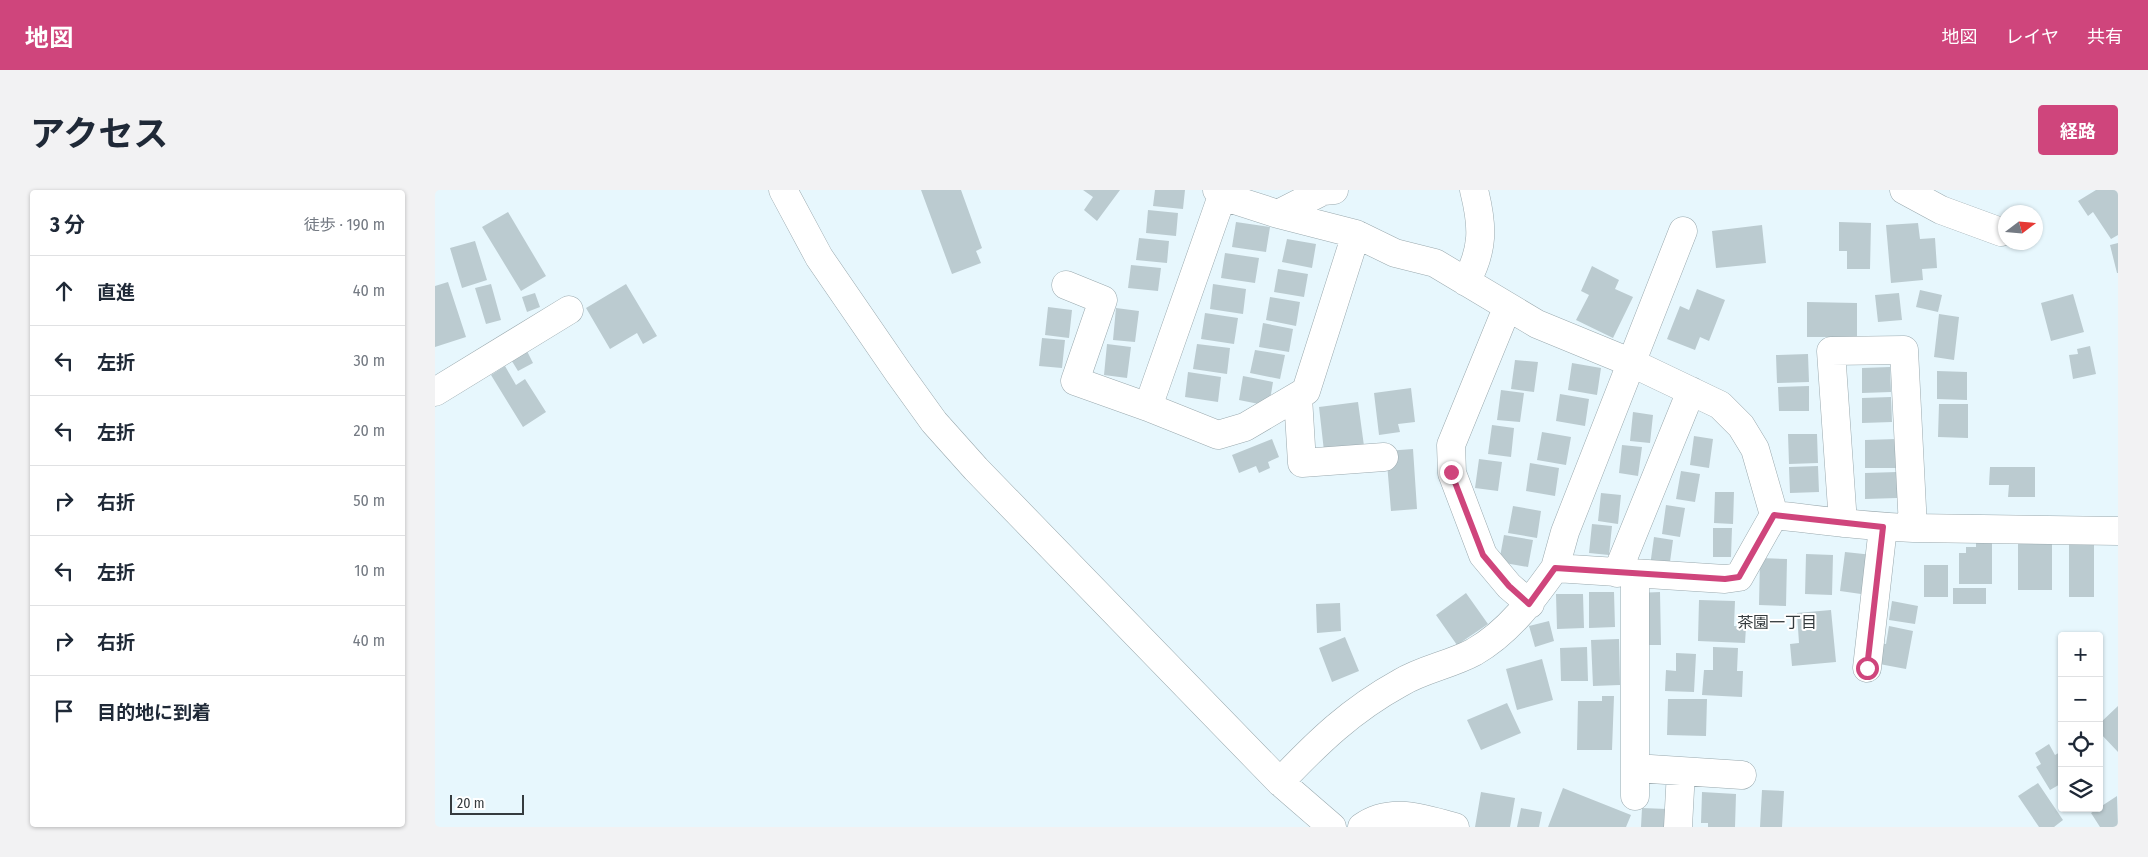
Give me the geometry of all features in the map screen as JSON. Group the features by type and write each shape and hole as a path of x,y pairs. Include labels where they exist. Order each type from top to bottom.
{"street":[{"path":"783,190 819,257 934,422 976,469 1281,782 1332,827"},
{"path":"1278,214 1327,190"},
{"path":"1466,282 1475,265 1480,248 1481,224 1474,190"},
{"path":"1904,190 1941,210 1998,231"},
{"path":"1148,406 1219,193 1278,214 1356,234 1395,253 1435,263 1507,308 1537,324 1632,363 1720,405 1741,426 1755,449 1774,515 1739,577 1725,579 1555,568"},
{"path":"1281,782 1321,739 1355,711 1401,682 1473,652 1511,624 1529,604 1555,568 1565,532 1683,231"},
{"path":"1066,285 1103,300 1075,381 1148,406 1218,434 1245,427 1306,391 1356,234"},
{"path":"1507,308 1451,445 1451,472 1483,555 1509,586 1529,604"},
{"path":"435,392 569,310"},
{"path":"1843,523 1831,351 1905,350 1913,528"},
{"path":"1635,796 1626,574 1691,391"},
{"path":"1298,396 1302,463 1384,457"},
{"path":"1774,515 1883,527 2118,531"},
{"path":"1867,668 1883,527"},
{"path":"1635,768 1743,774"},
{"path":"1678,827 1681,771"},
{"path":"1362,827 1374,818 1405,815 1455,827"}],"building":[{"path":"921,190 961,190 982,248 976,251 981,263 952,274"},
{"path":"1083,190 1120,190 1097,221 1084,210 1093,197"},
{"path":"1155,190 1185,190 1183,209 1153,206"},
{"path":"2096,190 2118,190 2118,235 2111,239 2093,212 2088,216 2078,201"},
{"path":"1148,210 1178,213 1176,236 1146,233"},
{"path":"508,212 546,276 521,291 482,227"},
{"path":"1236,222 1270,227 1266,252 1232,247"},
{"path":"1839,222 1871,223 1870,269 1847,269 1847,251 1839,251"},
{"path":"1918,223 1920,239 1935,238 1937,268 1922,269 1923,280 1891,283 1886,225"},
{"path":"1762,225 1766,263 1716,268 1712,231"},
{"path":"1139,238 1169,241 1167,263 1136,260"},
{"path":"1287,239 1316,244 1312,268 1282,262"},
{"path":"475,241 487,280 462,288 450,248"},
{"path":"2118,243 2118,273 2117,273 2110,245"},
{"path":"1225,253 1259,258 1255,283 1221,278"},
{"path":"1131,265 1161,268 1158,291 1128,288"},
{"path":"1592,266 1619,280 1615,289 1633,297 1613,338 1576,320 1589,295 1581,291"},
{"path":"1278,269 1308,274 1304,297 1274,292"},
{"path":"448,282 466,337 435,347 435,286"},
{"path":"491,284 501,320 486,324 475,288"},
{"path":"626,284 657,336 643,344 637,333 610,349 586,308"},
{"path":"1213,284 1246,289 1243,314 1210,309"},
{"path":"1697,289 1725,300 1709,341 1700,337 1695,350 1667,339 1680,306 1689,310"},
{"path":"1920,290 1942,295 1938,312 1916,307"},
{"path":"535,293 540,307 527,312 522,297"},
{"path":"1899,293 1902,320 1878,322 1875,295"},
{"path":"2073,294 2084,332 2051,341 2041,303"},
{"path":"1270,297 1300,302 1296,326 1266,320"},
{"path":"1807,302 1857,303 1857,337 1807,337"},
{"path":"1048,307 1072,310 1069,338 1045,335"},
{"path":"1116,308 1139,311 1135,342 1113,340"},
{"path":"1205,313 1238,318 1234,344 1201,339"},
{"path":"1939,314 1959,317 1954,360 1934,357"},
{"path":"1263,323 1293,329 1289,352 1259,347"},
{"path":"1042,338 1065,340 1062,368 1039,366"},
{"path":"1107,344 1131,347 1127,378 1104,375"},
{"path":"1197,344 1230,348 1227,374 1193,369"},
{"path":"2090,346 2096,374 2073,379 2069,355 2078,354 2077,349"},
{"path":"526,349 533,363 518,371 510,358"},
{"path":"1255,350 1285,355 1280,379 1250,373"},
{"path":"1808,354 1809,382 1777,383 1776,355"},
{"path":"1515,360 1538,362 1534,392 1511,389"},
{"path":"1572,363 1601,368 1597,395 1568,390"},
{"path":"505,366 516,385 525,379 546,412 523,427 491,375"},
{"path":"1890,367 1891,392 1862,393 1862,368"},
{"path":"1937,371 1967,372 1967,400 1937,399"},
{"path":"1188,372 1221,377 1218,402 1185,397"},
{"path":"1243,376 1273,382 1269,406 1239,400"},
{"path":"1809,386 1809,411 1779,411 1778,387"},
{"path":"1411,388 1415,422 1398,424 1400,432 1379,435 1374,393"},
{"path":"1501,390 1524,393 1520,422 1497,420"},
{"path":"1560,394 1589,399 1585,426 1556,421"},
{"path":"1891,397 1892,422 1862,423 1862,398"},
{"path":"1358,402 1364,446 1324,451 1319,407"},
{"path":"1939,404 1968,404 1968,438 1938,437"},
{"path":"1633,412 1653,415 1650,443 1630,441"},
{"path":"1492,425 1514,428 1511,457 1488,454"},
{"path":"1542,432 1571,437 1566,465 1537,460"},
{"path":"1788,434 1817,434 1818,463 1789,464"},
{"path":"1694,436 1713,439 1709,468 1690,465"},
{"path":"1272,439 1279,457 1268,462 1270,468 1259,473 1256,466 1239,473 1232,455"},
{"path":"1896,439 1897,468 1865,468 1865,440"},
{"path":"1622,445 1642,447 1638,476 1619,473"},
{"path":"1413,449 1417,509 1391,511 1386,451"},
{"path":"1479,459 1502,462 1498,491 1475,488"},
{"path":"1530,463 1559,468 1555,496 1526,491"},
{"path":"1818,466 1819,492 1790,493 1789,467"},
{"path":"1990,467 2035,467 2035,497 2008,497 2009,485 1989,485"},
{"path":"1681,471 1700,474 1695,502 1676,499"},
{"path":"1897,472 1897,498 1865,499 1865,473"},
{"path":"1715,492 1734,492 1733,524 1714,523"},
{"path":"1601,493 1621,495 1618,524 1598,521"},
{"path":"1666,505 1685,508 1680,537 1662,534"},
{"path":"1513,506 1541,511 1537,538 1508,533"},
{"path":"1592,524 1612,526 1609,555 1589,553"},
{"path":"1713,528 1732,528 1731,557 1713,557"},
{"path":"1504,535 1533,540 1528,567 1499,562"},
{"path":"1654,537 1673,540 1669,569 1650,566"},
{"path":"2018,540 2052,540 2052,590 2018,590"},
{"path":"2069,540 2094,540 2094,597 2069,597"},
{"path":"1976,543 1992,543 1992,584 1959,584 1959,553 1966,553 1966,547 1976,547"},
{"path":"1845,552 1873,555 1868,595 1840,591"},
{"path":"1806,554 1833,555 1832,595 1805,594"},
{"path":"1760,558 1787,559 1786,606 1759,605"},
{"path":"1924,565 1948,565 1948,597 1924,597"},
{"path":"1953,588 1986,588 1986,604 1953,604"},
{"path":"1589,592 1614,592 1615,627 1589,628"},
{"path":"1660,592 1661,645 1639,645 1637,593"},
{"path":"1466,593 1488,624 1457,645 1436,615"},
{"path":"1556,594 1583,594 1584,628 1557,629"},
{"path":"1699,600 1735,601 1734,626 1746,627 1745,643 1698,641"},
{"path":"1892,601 1918,606 1915,624 1889,620"},
{"path":"1340,603 1341,631 1317,633 1316,604"},
{"path":"1831,610 1836,662 1792,666 1790,644 1799,643 1797,613"},
{"path":"1549,621 1554,641 1535,647 1529,626"},
{"path":"1889,626 1913,631 1906,669 1874,663 1878,643 1886,644"},
{"path":"1345,637 1359,671 1332,682 1319,648"},
{"path":"1619,639 1620,685 1593,686 1591,640"},
{"path":"1587,647 1588,681 1561,681 1560,648"},
{"path":"1713,647 1738,648 1737,671 1743,671 1742,697 1702,695 1704,670 1713,670"},
{"path":"1676,653 1696,654 1694,692 1665,691 1666,670 1676,671"},
{"path":"1542,659 1553,700 1517,710 1506,669"},
{"path":"1602,696 1614,696 1612,750 1577,750 1578,701 1602,701"},
{"path":"1668,699 1707,699 1706,736 1667,735"},
{"path":"1507,703 1521,733 1481,750 1467,720"},
{"path":"2118,706 2118,752 2103,736 2103,720"},
{"path":"2049,744 2055,755 2058,753 2058,785 2050,790 2036,767 2041,764 2035,753"},
{"path":"2038,783 2063,820 2054,827 2039,827 2018,796"},
{"path":"1563,788 1631,815 1626,827 1548,827"},
{"path":"1762,790 1784,791 1782,827 1760,827"},
{"path":"1481,792 1515,798 1510,827 1475,827"},
{"path":"1702,792 1736,794 1735,827 1708,827 1708,823 1701,823"},
{"path":"2117,796 2118,827 2100,827 2091,813 2103,812 2103,805"},
{"path":"1521,808 1542,812 1539,827 1517,827"},
{"path":"1642,808 1667,809 1666,827 1641,827"}],"district":[{"name":"茶園一丁目","path":"1777,622"}],"route":[{"path":"1451,472 1483,555 1509,586 1529,604 1555,568 1725,579 1739,577 1774,515 1883,527 1867,668"}]}
